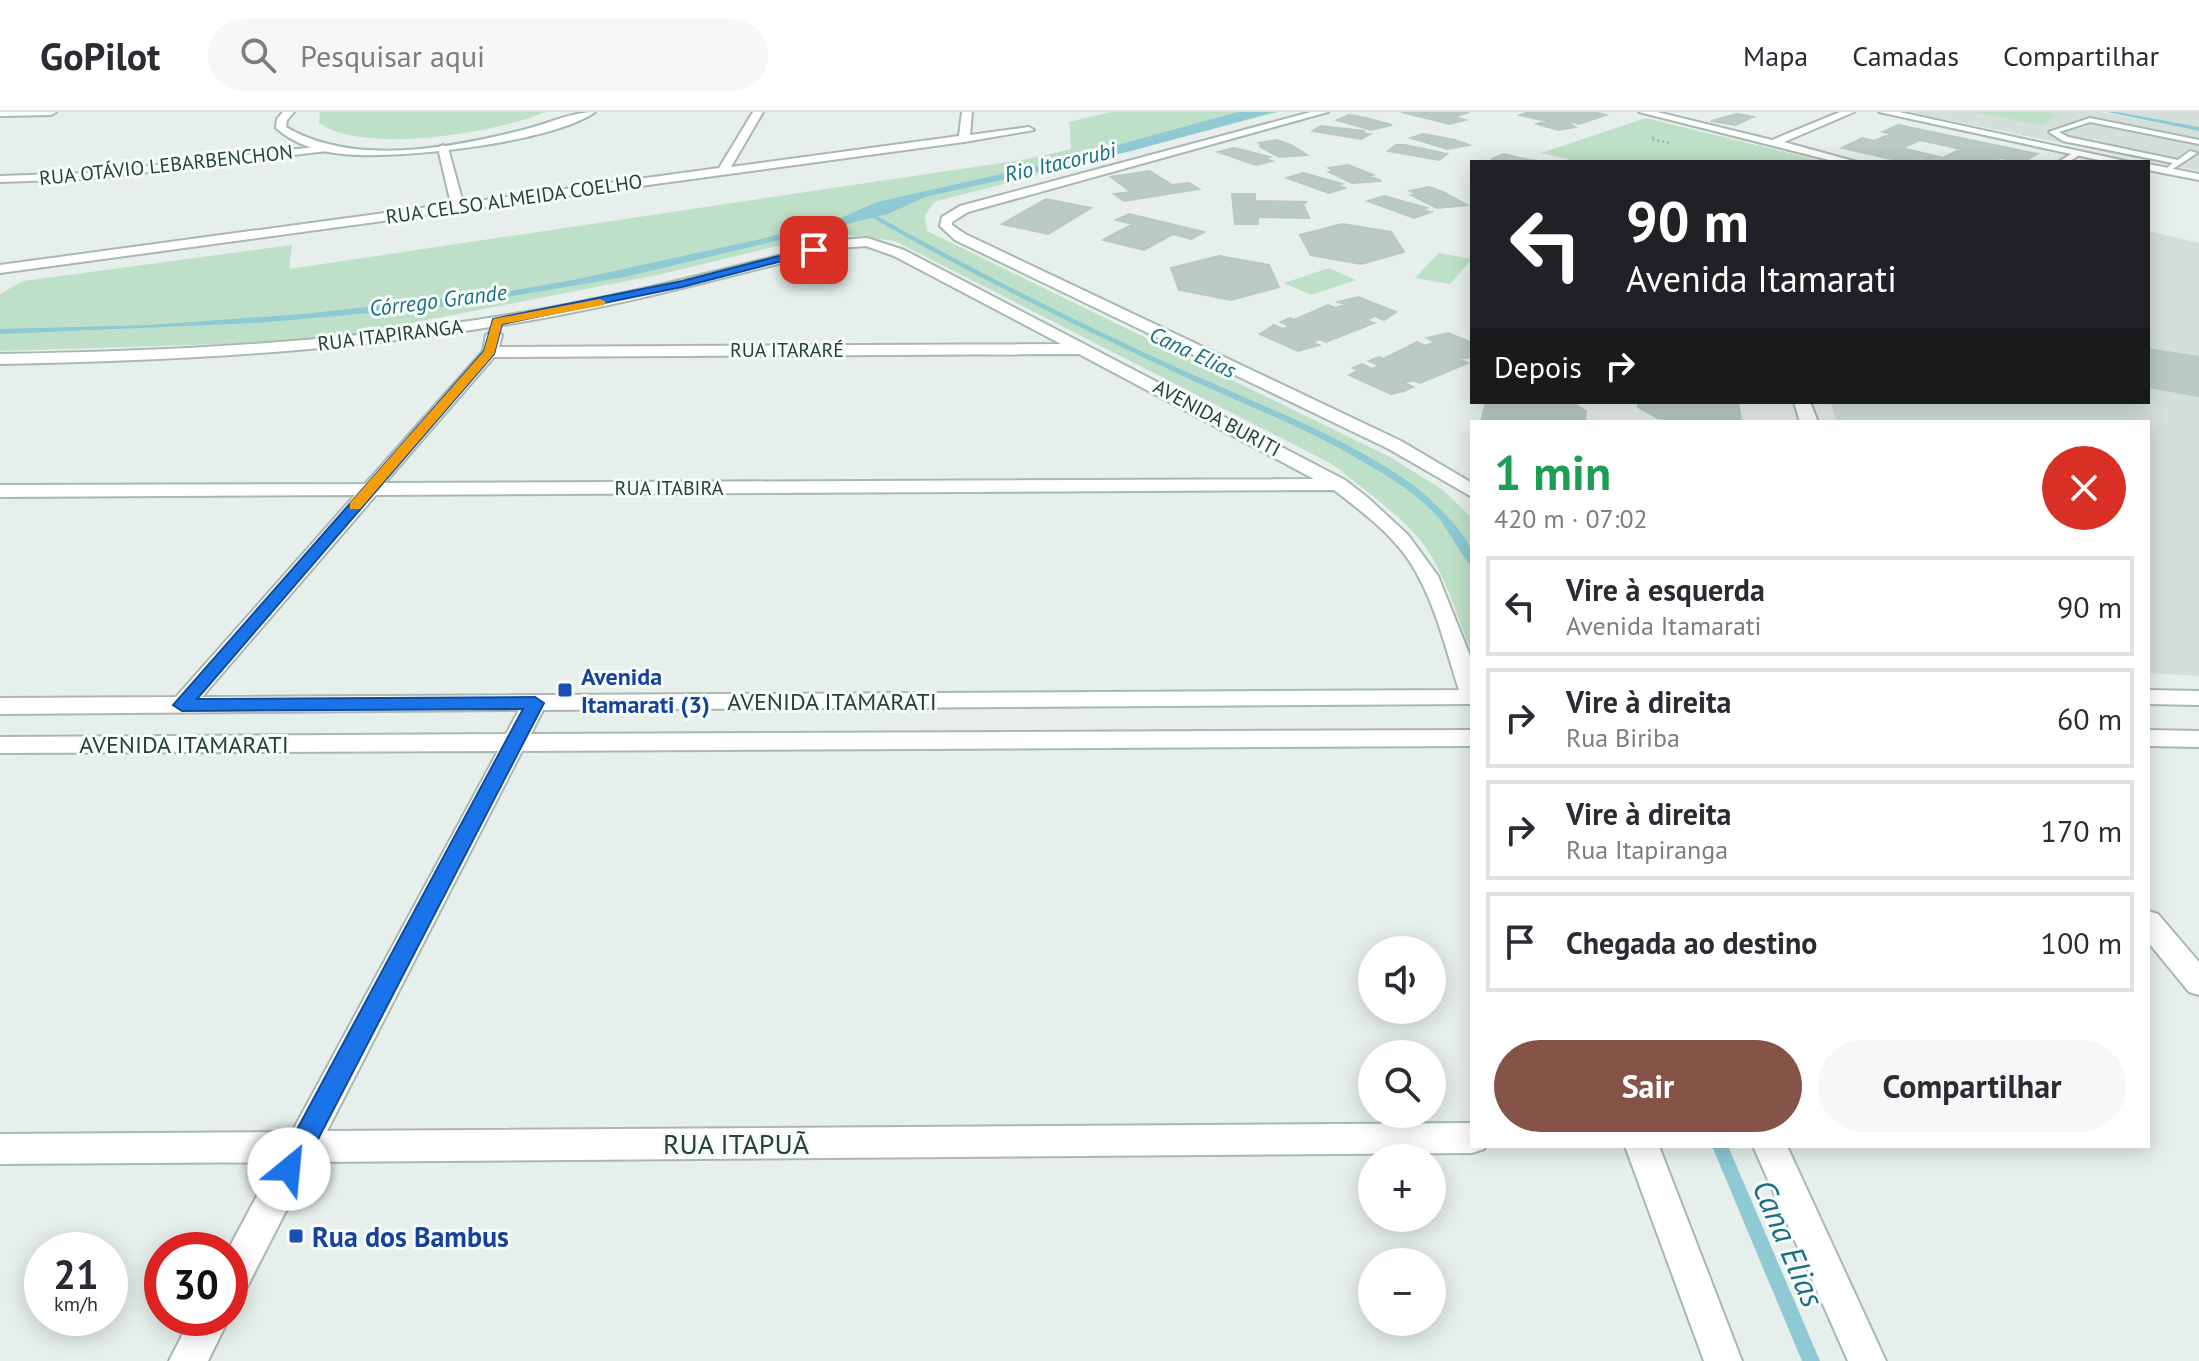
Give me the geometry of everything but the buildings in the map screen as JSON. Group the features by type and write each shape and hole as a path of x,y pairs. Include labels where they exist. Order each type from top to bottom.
{"street":[{"path":"0,113 51,112"},
{"path":"289,112 282,119 281,128 289,136 332,148 365,151 443,148 533,133 590,112"},
{"path":"723,171 758,112"},
{"path":"964,139 967,112"},
{"path":"1323,112 964,209 946,220 951,232 960,237 1395,445 1470,490"},
{"path":"1644,112 1843,160"},
{"path":"1773,143 1849,112"},
{"path":"1884,112 2114,160"},
{"name":"RUA CELSO ALMEIDA COELHO","path":"0,269 1029,130"},
{"name":"RUA OTÁVIO LEBARBENCHON","path":"0,179 88,176 332,148"},
{"path":"443,148 458,207"},
{"path":"2150,167 2199,177"},
{"name":"RUA ITAPIRANGA","path":"0,359 249,350 497,322 682,284 840,244 867,242"},
{"name":"AVENIDA BURITI","path":"867,242 899,253 1338,484 1396,533 1419,561 1470,690"},
{"path":"182,705 490,352 497,322"},
{"name":"RUA ITARARÉ","path":"490,352 1083,349"},
{"name":"RUA ITABIRA","path":"0,491 1338,484"},
{"name":"AVENIDA ITAMARATI","path":"0,706 1470,695"},
{"path":"2150,697 2199,698"},
{"path":"248,1248 535,703"},
{"name":"AVENIDA ITAMARATI","path":"0,745 1470,738"},
{"path":"2150,738 2199,739"},
{"path":"2150,924 2199,983"},
{"name":"RUA ITAPUÃ","path":"0,1149 1470,1138"},
{"path":"1643,1148 1723,1361"},
{"path":"1771,1148 1867,1361"},
{"path":"188,1361 201,1336"}],"lane":[{"path":"2179,162 2066,139 2053,132 2090,120 2199,142"},
{"path":"2166,171 2197,150"},
{"path":"2066,160 2079,153"}],"shaded area":[{"path":"1909,112 2101,112 2199,131 2199,171"},
{"path":"2119,112 2199,112 2199,127"},
{"path":"2150,231 2199,243 2199,676 2150,673 2150,420 1836,420 1831,404 2150,404"}],"green space":[{"path":"320,112 545,112 464,133 397,139 340,133 319,123"},
{"path":"1111,112 1279,112 934,202 925,216 927,231 1390,457 1443,490 1470,516 1470,649 1442,577 1426,548 1376,498 1332,464 895,241 831,233 658,275 360,333 259,343 0,351 0,294 23,281 292,245 289,269 1028,159 1071,149 1069,122"},
{"path":"1975,112 2043,112 2060,115 2040,125"},
{"path":"1646,118 1817,160 1571,160 1541,153"},
{"path":"1439,253 1470,259 1450,284 1415,278"},
{"path":"1329,268 1356,280 1311,295 1284,283"}],"water":[{"path":"1238,112 1274,112 1131,151 925,197 888,214 625,277 459,305 258,323 0,334 0,329 149,325 302,314 498,293 573,280 761,239 843,217 877,202 1055,162"}],"waterway":[{"path":"2110,112 2199,129"},
{"name":"Cana Elias","path":"868,213 1029,300 1360,456 1411,488 1430,504 1454,531 1470,559"},
{"name":"Cana Elias","path":"1721,1148 1811,1361"}],"slow traffic":[{"path":"355,506 490,352 497,322 600,302"}],"place":[{"name":"Avenida Itamarati (3)","path":"565,690"},
{"name":"Rua dos Bambus","path":"296,1236"}],"route":[{"path":"289,1169 535,703 182,705 490,352 497,322 582,307 814,250"}],"water label":[{"name":"Rio Itacorubi","path":"1060,162"},
{"name":"Córrego Grande","path":"438,300"}]}
